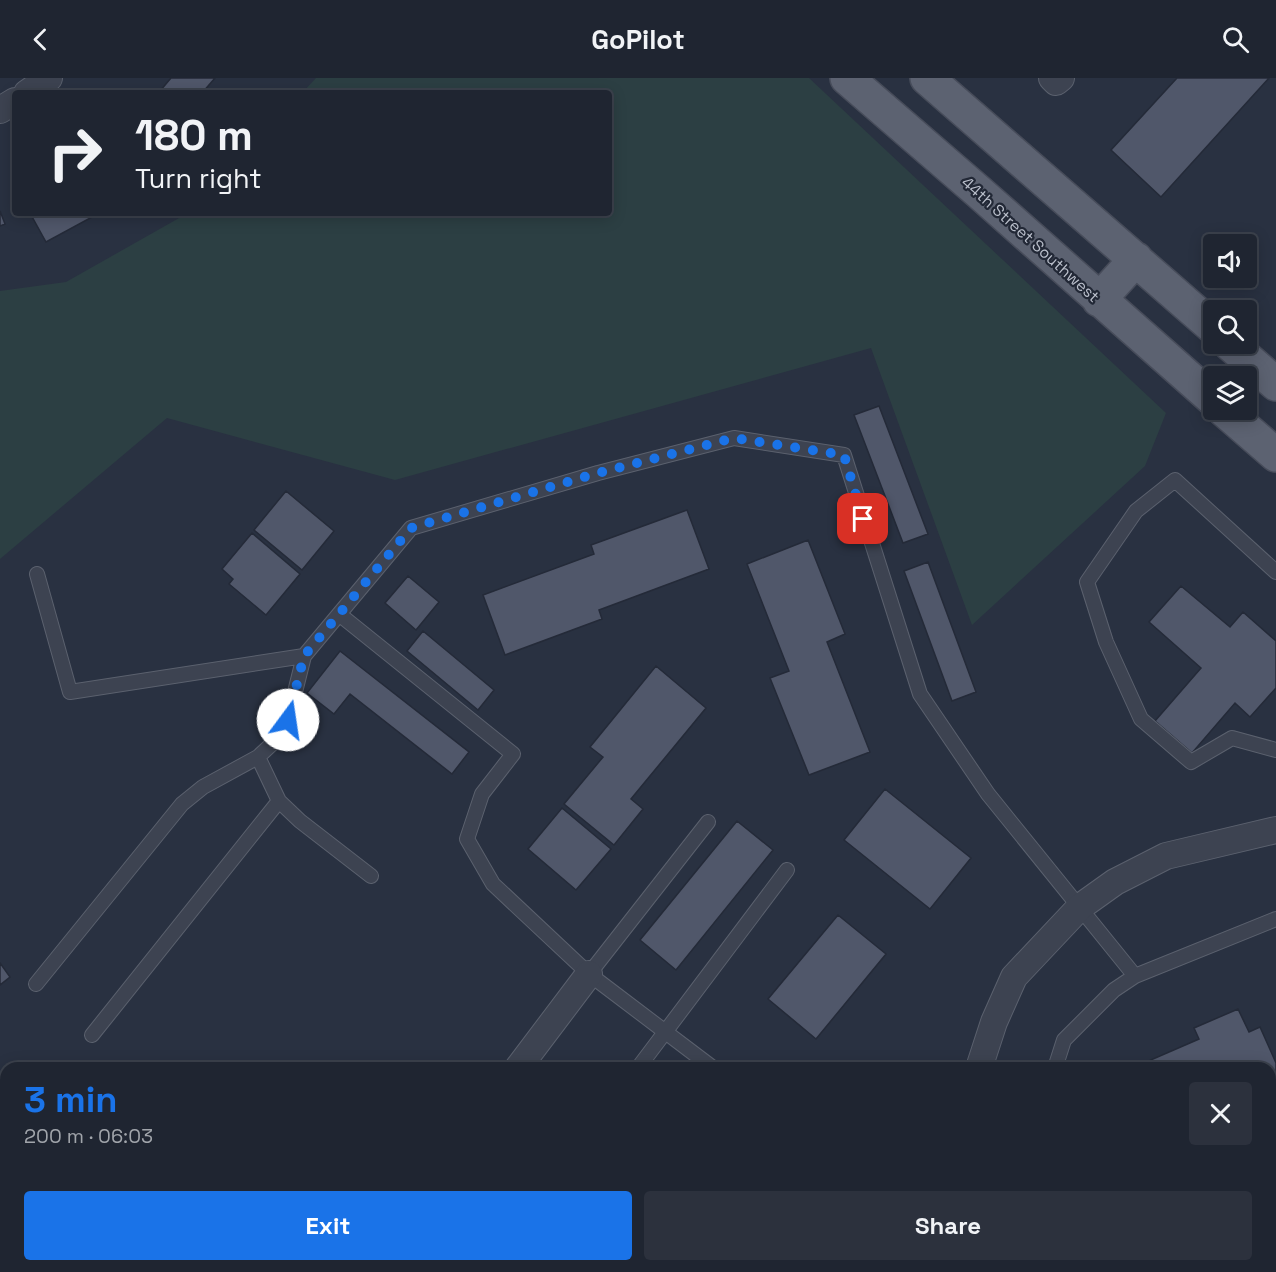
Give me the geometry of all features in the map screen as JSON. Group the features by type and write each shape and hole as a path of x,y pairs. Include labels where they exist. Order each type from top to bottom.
{"main road":[{"name":"44th Street Southwest","path":"847,78 1203,390"},
{"path":"927,78 1203,318"},
{"path":"1099,300 1136,259"},
{"path":"1242,354 1276,384"},
{"path":"1236,420 1276,455"}],"street":[{"path":"31,90 49,78"},
{"path":"1052,78 1056,82 1061,78"},
{"path":"981,1062 994,1022 1014,977 1080,907 1115,882 1166,856 1276,835"},
{"path":"523,1062 589,974"}],"lane":[{"path":"36,984 182,804 203,787 258,757 274,742 288,720 304,656 411,528 598,473 734,438 844,455 920,694 988,794 1135,976"},
{"path":"1276,572 1174,480 1136,511 1087,582 1106,642 1141,719 1191,762 1232,738 1276,750"},
{"path":"37,574 70,692 304,656"},
{"path":"339,614 513,754 482,794 467,839 493,884 589,974 705,1062"},
{"path":"258,757 279,801 300,821 371,876"},
{"path":"92,1035 279,801"},
{"path":"589,974 708,822"},
{"path":"642,1062 787,870"},
{"path":"1057,1062 1064,1040 1114,990 1135,976 1276,919"}],"green space":[{"path":"316,78 809,78 1166,413 1145,466 972,625 871,348 395,480 167,418 0,559 0,291 66,282 183,216 612,216 612,90 305,90"}],"building":[{"path":"171,78 215,78 205,90 161,90"},
{"path":"1177,78 1269,78 1161,197 1111,150"},
{"path":"0,211 5,224 0,226"},
{"path":"32,216 94,216 46,242"},
{"path":"879,406 928,534 903,543 854,415"},
{"path":"286,491 334,531 302,570 254,530"},
{"path":"687,510 709,569 599,610 602,619 505,655 483,595 594,554 591,545"},
{"path":"252,533 300,574 266,615 229,584 233,579 222,569"},
{"path":"808,540 845,634 827,642 870,752 809,775 770,678 789,671 747,564"},
{"path":"928,562 976,692 952,701 904,571"},
{"path":"408,576 439,602 416,630 385,603"},
{"path":"1181,586 1230,627 1243,612 1276,641 1276,688 1250,717 1235,703 1192,753 1155,721 1201,668 1149,622"},
{"path":"423,631 494,690 478,710 407,651"},
{"path":"340,651 469,752 452,774 350,694 334,714 307,693"},
{"path":"656,666 706,708 631,799 643,809 614,845 564,804 603,757 590,747"},
{"path":"885,789 971,858 930,909 844,840"},
{"path":"562,808 611,849 576,890 528,849"},
{"path":"737,821 773,850 676,970 640,940"},
{"path":"838,915 886,954 816,1039 768,999"},
{"path":"0,963 10,977 0,985"},
{"path":"1238,1009 1249,1032 1260,1027 1276,1062 1146,1062 1199,1039 1194,1028"}],"route":[{"path":"288,720 304,656 411,528 598,473 734,438 844,455 863,519"}]}
